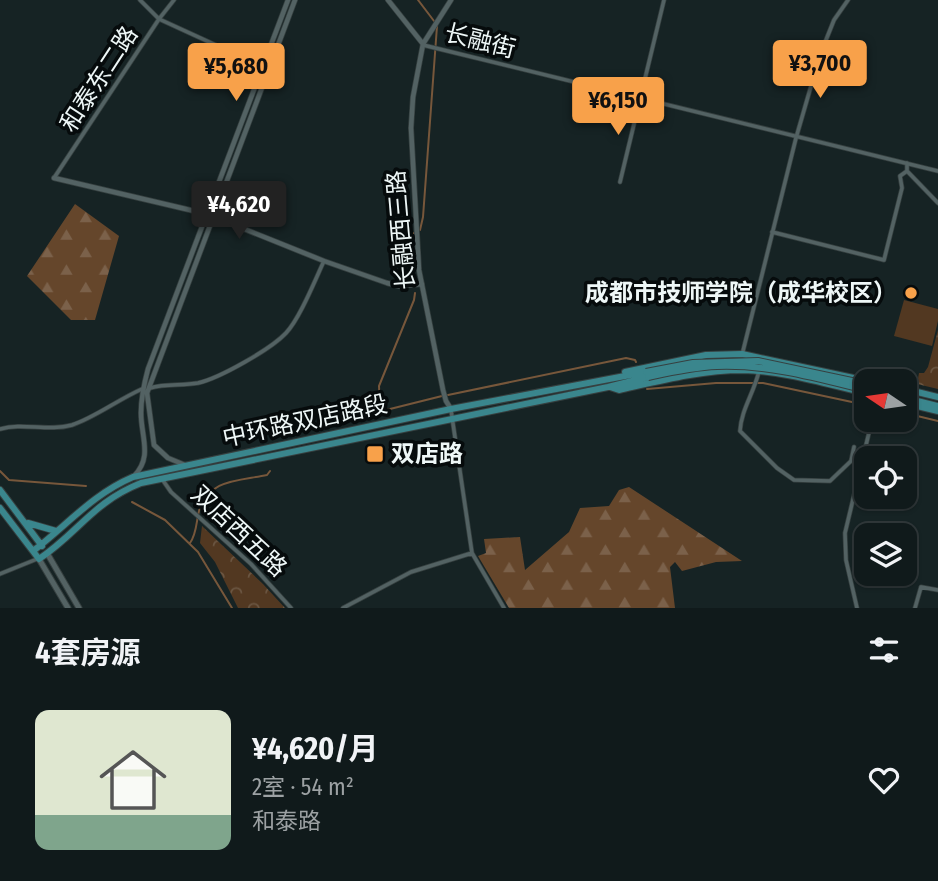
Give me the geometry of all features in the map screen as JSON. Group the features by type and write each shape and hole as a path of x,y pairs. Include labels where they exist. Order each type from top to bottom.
{"main road":[{"path":"607,378 633,369 706,355 742,354 854,378"},
{"path":"608,387 692,363 758,361 854,381"},
{"path":"607,378 694,368 753,367 783,371 854,388"},
{"path":"608,387 619,390 696,374 742,370 854,389"},
{"name":"中环路双店路段","path":"33,551 90,501 133,477 607,378"},
{"name":"中环路双店路段","path":"39,559 100,505 119,492 141,483 608,387"},
{"path":"917,394 938,399"},
{"path":"917,403 938,408"},
{"path":"0,490 41,544 79,608"},
{"path":"0,508 39,559 68,608"},
{"path":"26,522 56,531"}],"street":[{"path":"140,0 159,19 265,68"},
{"name":"和泰东二路","path":"54,178 174,0"},
{"path":"190,466 178,464 154,445 145,389 214,216 288,0"},
{"path":"133,477 141,468 146,455 141,416 145,389 207,214 295,0"},
{"path":"388,0 423,44"},
{"name":"长融西三路","path":"451,0 423,44 413,97 411,128 413,188 422,284 443,390 451,410"},
{"path":"620,182 664,0"},
{"path":"742,370 742,354 796,138 820,55 834,20 848,0"},
{"name":"长融街","path":"423,44 938,171"},
{"path":"907,163 907,171 938,203"},
{"path":"772,232 884,260 902,188 900,176 907,171"},
{"path":"54,178 214,216 324,261 387,283 399,286 422,284"},
{"path":"0,429 11,426 55,428 74,424 145,389 163,384 197,383 208,379 268,347 288,331 324,261"},
{"path":"759,371 740,418 740,431 778,468 794,480 830,481 851,461 854,447"},
{"path":"451,410 472,553 504,608"},
{"path":"857,608 846,560 845,533 869,432"},
{"name":"双店西五路","path":"162,479 171,492 251,564 291,608"},
{"path":"343,608 411,572 472,553"},
{"path":"0,574 39,559"},
{"path":"915,608 921,587 938,590"}],"green space":[{"path":"75,204 119,236 95,320 71,320 27,276"},
{"path":"904,300 938,309 932,346 894,336"},
{"path":"938,330 938,389 917,384 919,373 924,373"},
{"path":"629,487 742,561 716,562 682,571 675,562 670,567 675,608 509,608 478,556 486,553 484,539 520,537 525,570 569,532 580,508 609,506 619,490"},
{"path":"202,526 285,608 238,608 215,562 200,543"}],"waterway":[{"path":"418,0 434,21"},
{"path":"420,230 437,26"},
{"path":"411,274 407,247 414,233"},
{"path":"380,409 379,386 415,293"},
{"path":"448,395 626,358 636,362"},
{"path":"647,389 716,383 763,383 854,402"},
{"path":"334,420 354,413 390,409 442,396"},
{"path":"917,416 938,421"},
{"path":"0,471 9,480 86,486"},
{"path":"190,543 199,511 209,493 226,483 267,475 270,471"},
{"path":"132,502 165,520 198,552 232,608"}],"place":[{"name":"成都市技师学院（成华校区）","path":"911,293"},
{"name":"双店路","path":"375,454"}]}
